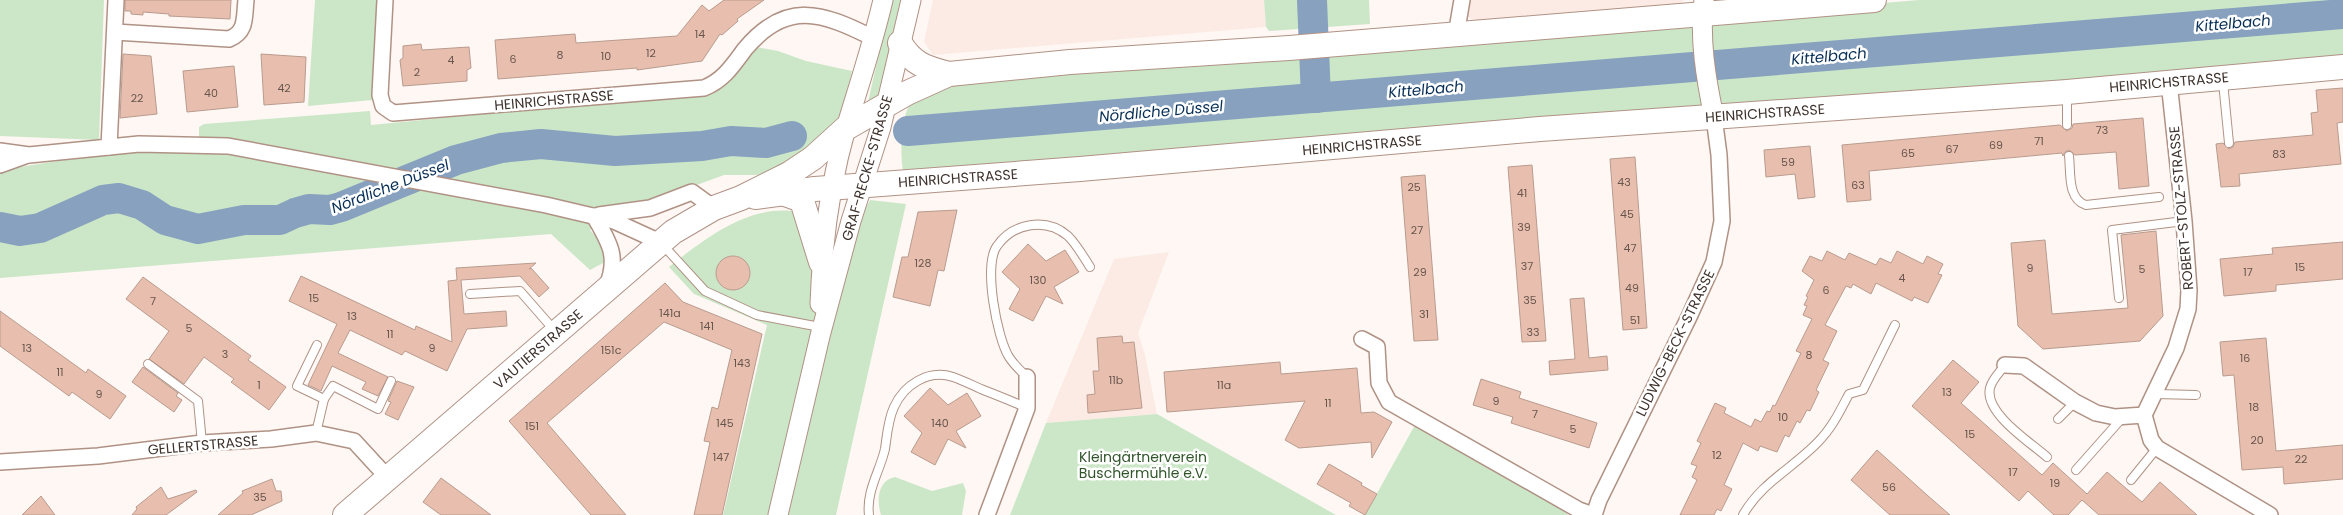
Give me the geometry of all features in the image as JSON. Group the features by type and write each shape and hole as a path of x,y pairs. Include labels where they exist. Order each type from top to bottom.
{"main road":[{"path":"741,198 789,174 813,158 846,128 887,104 948,74 1070,62 1456,35 1703,7 1874,0"},
{"path":"900,43 913,61 920,66 948,74"},
{"name":"HEINRICHSTRASSE","path":"741,198 862,185 1080,169 1540,129 2067,92 2343,67"},
{"path":"785,194 799,199 803,204 821,262"},
{"name":"VAUTIERSTRASSE","path":"345,515 660,242 682,226 714,208 741,198"}],"street":[{"path":"109,147 116,0"},
{"path":"115,32 229,39 238,36 243,28 246,0"},
{"name":"HEINRICHSTRASSE","path":"385,0 380,95 383,106 393,113 704,88 725,75 761,31 788,15 799,12 823,15 873,38"},
{"name":"GRAF-RECKE-STRASSE","path":"820,331 821,262 833,188 846,128 883,0"},
{"name":"GRAF-RECKE-STRASSE","path":"778,515 820,331 887,104 911,0"},
{"path":"1456,35 1462,0"},
{"name":"LUDWIG-BECK-STRASSE","path":"1362,339 1377,347 1379,383 1389,402 1578,510 1594,515 1599,500 1714,262 1722,221 1720,155 1707,80 1703,7"},
{"name":"ROBERT-STOLZ-STRASSE","path":"2144,415 2156,394 2178,343 2188,309 2190,290 2169,82"},
{"path":"0,164 29,155 139,144 228,146 546,205 614,222 660,242"},
{"path":"0,151 29,155"},
{"path":"594,216 650,208 692,192 714,208"},
{"path":"594,216 610,246 613,258 613,269 605,290"},
{"path":"2005,365 2024,366 2075,402 2102,415 2144,415 2151,440 2157,448 2270,515"},
{"path":"987,515 1027,408 1027,377"},
{"name":"GELLERTSTRASSE","path":"0,462 98,456 202,442 316,433 354,441 388,478"}],"lane":[{"path":"2222,77 2229,143"},
{"path":"2067,92 2067,125"},
{"path":"2070,156 2073,195 2078,202 2086,205 2159,197"},
{"path":"2119,298 2112,230 2184,221"},
{"path":"1027,377 1006,352 993,303 990,276 992,256 996,246 1013,231 1027,224 1054,228 1066,234 1077,245 1090,267"},
{"path":"660,242 705,291 756,315 820,331"},
{"path":"470,294 520,291 556,333"},
{"path":"1743,515 1751,501 1766,485 1818,443 1835,421 1850,394 1863,390 1895,325"},
{"path":"317,345 297,386 324,399"},
{"path":"148,364 198,401 202,442"},
{"path":"2005,365 1990,388 1991,403 1999,415 2047,457"},
{"path":"869,515 870,491 882,463 891,415 900,398 915,381 937,375 952,377 1027,408"},
{"path":"316,433 324,399 333,386 378,409 391,382"},
{"path":"2156,394 2196,394"},
{"path":"2058,418 2075,402"},
{"path":"2076,470 2124,416"},
{"path":"2131,480 2157,448"}],"shaded area":[{"path":"933,0 1264,0 1266,27 933,55 924,42"},
{"path":"1462,0 1685,0 1678,4 1648,9 1481,21 1471,19 1460,10"},
{"path":"1169,252 1138,333 1145,355 1157,414 1046,423 1114,259"}],"green space":[{"path":"0,0 104,0 99,140 0,136"},
{"path":"315,0 379,0 373,100 308,106"},
{"path":"891,0 903,0 881,96 868,102"},
{"path":"1264,0 1369,0 1370,24 1269,31 1266,27"},
{"path":"1919,0 2343,0 2343,65 903,171 901,154 902,134 909,105 918,96 949,81"},
{"path":"756,47 852,71 843,109 835,127 821,141 765,175 724,175 664,197 620,206 590,230 602,243 605,262 590,270 551,234 0,278 0,170 124,153 174,152 199,154 199,127 204,124 370,111 371,125 702,93"},
{"path":"870,200 906,204 836,515 723,515 767,325 694,294 669,267 711,236 742,219 775,211 792,211 845,271 858,223"},
{"name":"Kleingärtnerverein Buschermühle e.V.","path":"1157,414 1336,515 1010,515 1046,423"},
{"path":"1416,423 1556,503 1568,515 1365,515"},
{"path":"895,477 932,491 963,483 966,491 962,515 881,515 879,497 882,486 889,479"}],"building":[{"path":"125,0 231,0 230,19 169,16 169,14 143,12 143,15 131,14 131,11 125,11"},
{"path":"724,0 764,0 737,19 738,21 722,35 720,34 702,61 637,70 637,68 498,79 495,40 575,34 576,43 677,36 702,5 709,11"},
{"path":"421,44 422,50 469,47 471,68 467,70 467,81 403,86 400,60 403,58 403,46"},
{"path":"123,54 151,56 157,114 120,118"},
{"path":"261,54 306,57 304,102 264,105"},
{"path":"234,66 238,107 187,112 183,71"},
{"path":"2343,88 2343,122 2337,123 2341,164 2239,174 2240,186 2221,187 2216,144 2223,143 2229,149 2233,147 2235,142 2313,135 2311,113 2318,112 2316,90"},
{"path":"2143,118 2149,186 2119,189 2116,152 2075,155 2069,150 2063,156 2062,153 1869,171 1871,200 1847,202 1842,145 2060,125 2067,131 2072,128 2073,124"},
{"path":"1810,146 1815,197 1798,199 1795,174 1766,177 1764,150"},
{"path":"1635,157 1647,328 1623,330 1610,159"},
{"path":"1532,165 1546,341 1522,342 1508,167"},
{"path":"1425,175 1438,340 1414,341 1401,177"},
{"path":"957,210 944,271 938,270 930,306 893,297 902,257 908,257 918,212"},
{"path":"2156,231 2163,316 2140,341 2043,349 2018,326 2011,243 2045,240 2052,314 2128,308 2121,235"},
{"path":"2343,242 2343,279 2276,285 2276,291 2224,296 2220,259 2273,254 2272,248"},
{"path":"1028,244 1046,261 1065,250 1079,272 1054,287 1063,304 1046,296 1033,321 1009,309 1020,289 1002,272"},
{"path":"1827,251 1845,260 1849,253 1876,265 1880,258 1891,263 1897,251 1923,264 1927,256 1943,264 1938,274 1942,275 1928,303 1914,297 1912,301 1876,283 1871,294 1853,284 1851,288 1846,286 1825,325 1837,331 1823,360 1829,363 1816,390 1819,392 1810,411 1807,410 1800,423 1797,421 1789,437 1785,435 1777,452 1760,446 1758,451 1743,443 1724,485 1732,489 1721,511 1717,509 1714,515 1680,515 1697,480 1692,477 1697,466 1691,464 1701,443 1697,441 1715,403 1726,408 1724,413 1751,427 1755,419 1761,422 1767,411 1770,412 1773,405 1775,406 1801,353 1796,351 1812,319 1803,315 1807,306 1804,305 1808,297 1806,296 1814,280 1802,271 1810,256 1822,261"},
{"path":"733,256 745,261 750,273 745,285 733,290 721,285 716,273 721,261"},
{"path":"536,263 529,269 531,268 549,288 539,297 520,276 461,280 464,314 506,311 507,326 467,329 447,371 405,351 402,355 350,330 338,353 388,377 378,396 362,389 366,382 332,366 321,391 308,385 337,324 289,301 301,276 415,330 416,326 452,342 448,281 457,280 456,268"},
{"path":"143,277 251,356 248,360 286,387 269,410 231,382 234,379 204,357 184,384 149,359 169,331 126,299"},
{"path":"665,283 683,302 762,334 722,515 694,515 710,442 704,441 712,407 718,409 732,350 664,322 547,423 626,515 591,515 509,421"},
{"path":"1584,298 1589,358 1607,356 1608,370 1550,375 1549,361 1575,359 1570,299"},
{"path":"0,311 86,373 88,369 126,396 110,419 72,392 69,396 0,346"},
{"path":"1122,336 1123,343 1134,342 1142,408 1088,413 1087,395 1095,394 1093,371 1099,371 1097,338"},
{"path":"2266,338 2276,451 2343,445 2343,479 2284,484 2283,467 2242,470 2234,375 2223,376 2220,342"},
{"path":"1953,360 1979,382 1961,403 2042,475 2053,463 2087,494 2107,472 2142,502 2160,482 2197,515 2099,515 2082,500 2068,515 2054,515 2028,491 2019,501 1912,406"},
{"path":"1280,362 1281,374 1357,368 1361,413 1374,412 1392,422 1372,458 1371,442 1299,448 1285,440 1305,401 1167,412 1164,372"},
{"path":"143,367 178,393 176,396 182,400 174,412 132,382"},
{"path":"1481,379 1521,392 1519,398 1597,423 1589,448 1511,423 1513,417 1473,405"},
{"path":"397,381 414,387 398,420 385,414 391,402 388,401"},
{"path":"930,388 948,405 967,393 981,416 956,431 966,448 948,439 935,465 911,452 922,433 904,416"},
{"path":"1877,450 1950,515 1890,515 1851,480"},
{"path":"1329,464 1377,494 1365,515 1349,506 1351,503 1317,484"},
{"path":"441,478 491,515 441,515 423,502"},
{"path":"272,479 276,491 281,491 282,501 251,515 218,515 243,493 242,491"},
{"path":"161,487 168,499 196,490 197,492 166,515 132,515 137,509 136,507"},
{"path":"41,496 55,515 22,515"}],"waterway":[{"name":"Nördliche Düssel","path":"1312,0 1316,98"},
{"name":"Kittelbach","path":"908,131 2343,14"},
{"name":"Nördliche Düssel","path":"0,227 20,231 40,228 103,200 119,198 142,205 165,220 198,229 244,220 280,220 309,209 330,210 341,207 456,160 501,148 541,144 615,151 702,146 731,141 766,143 792,136"}]}
